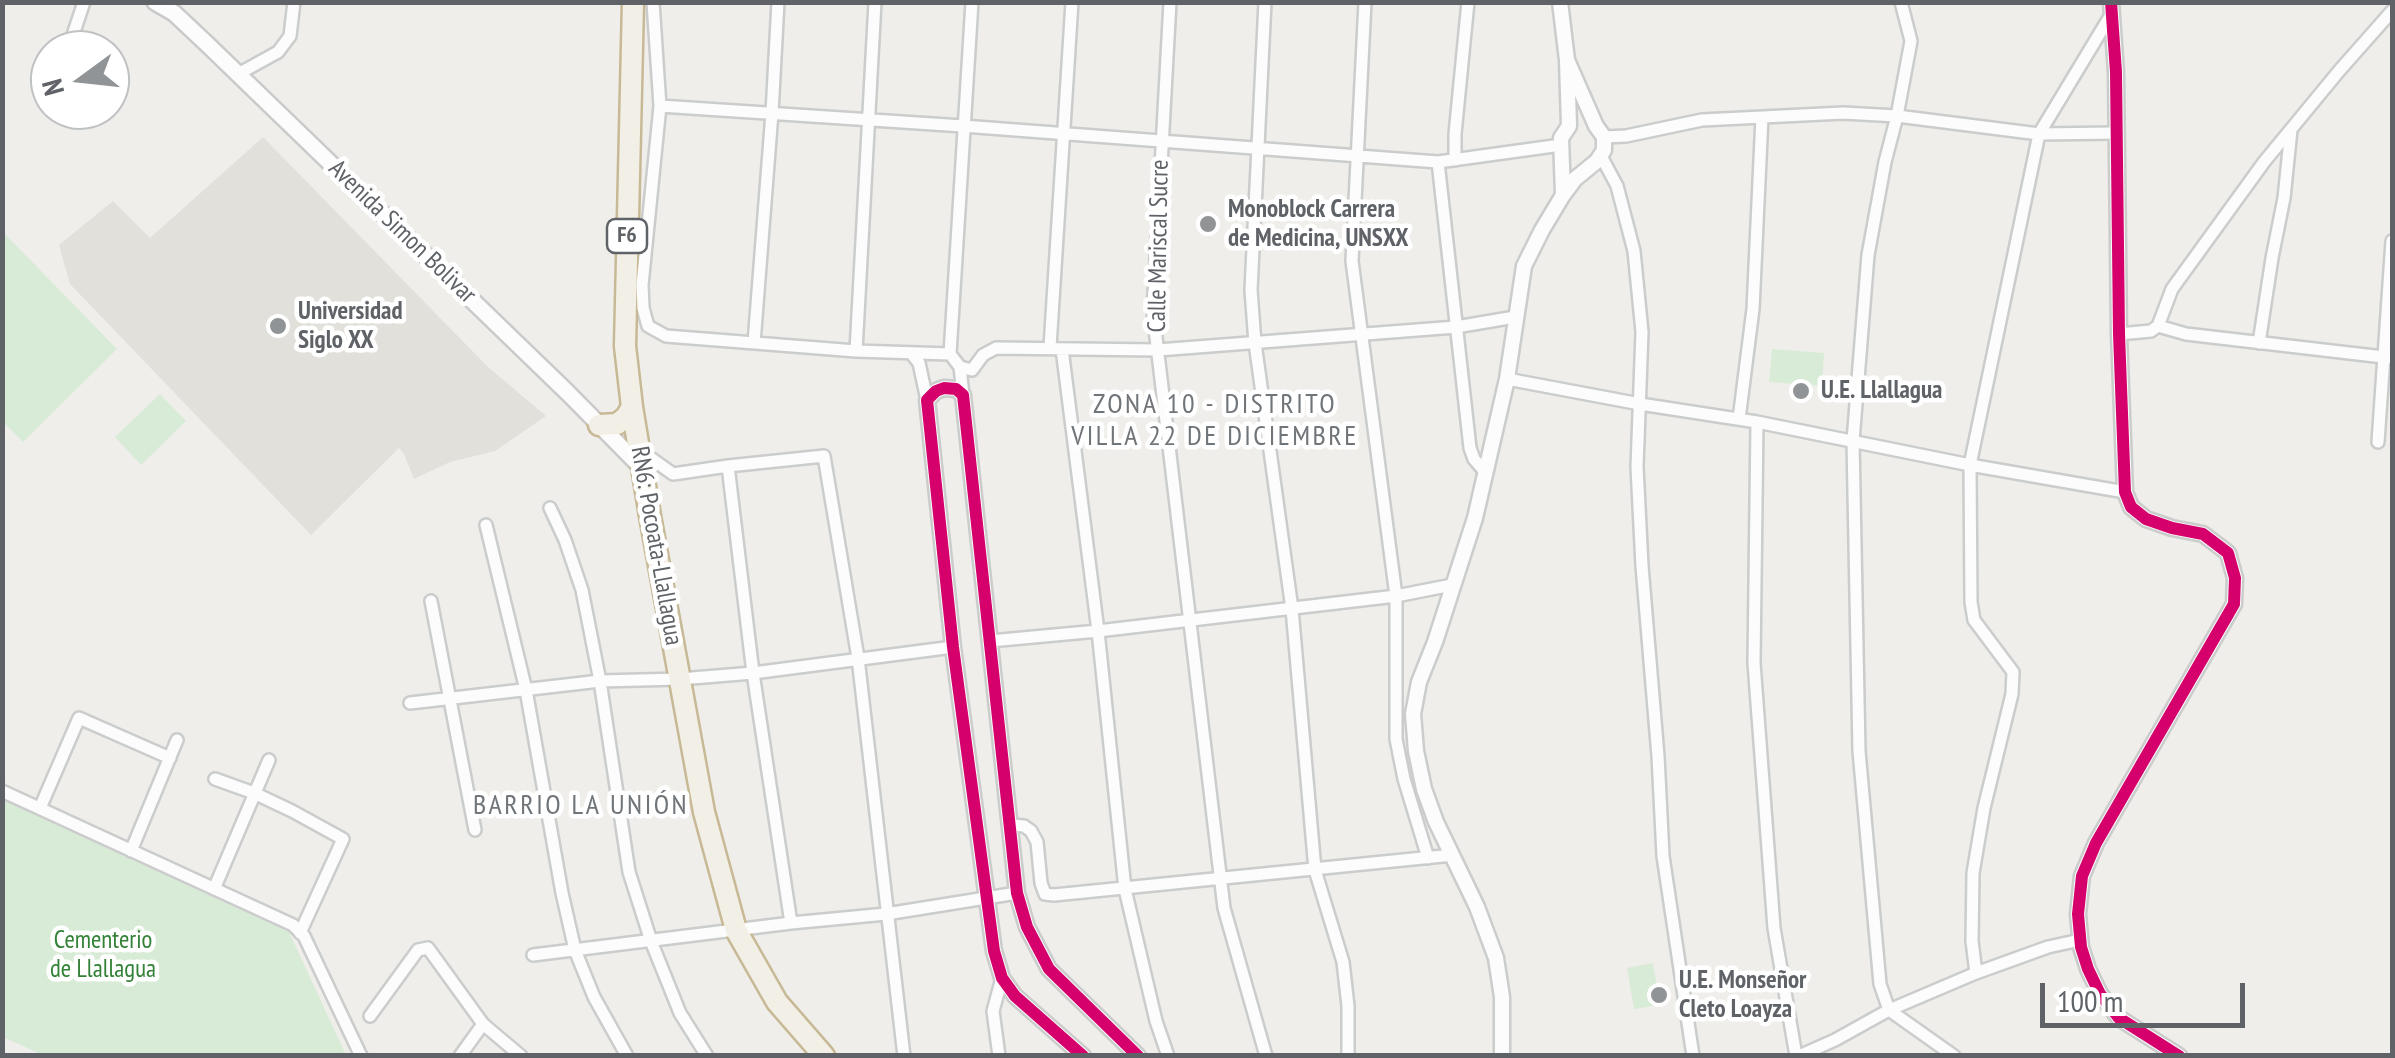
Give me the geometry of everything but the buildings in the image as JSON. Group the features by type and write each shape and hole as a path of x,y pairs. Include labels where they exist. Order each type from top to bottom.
{"highway":[{"name":"RN6: Pocoata-Llallagua","path":"634,2 625,346 640,458 704,812 736,930 777,1002 824,1056"},
{"path":"599,424 617,424 632,407"}],"main road":[{"name":"Avenida Simon Bolivar","path":"155,2 174,8 599,424 640,458"}],"street":[{"path":"75,30 84,2"},
{"path":"238,74 278,52 290,36 294,2"},
{"path":"653,2 660,106 642,285 648,326 666,336 950,354"},
{"path":"754,343 778,2"},
{"path":"856,351 875,2"},
{"path":"972,2 950,354 960,367 1017,893 1028,927 1049,969 1138,1056"},
{"path":"1072,2 1056,348 1098,632 1125,889 1168,1056"},
{"name":"Calle Mariscal Sucre","path":"1170,2 1153,312 1224,908 1266,1056"},
{"path":"1265,2 1251,290 1255,343 1292,608 1315,870 1343,962 1348,1056"},
{"path":"1365,2 1352,261 1396,596 1396,739 1428,858"},
{"path":"1456,160 1468,2"},
{"path":"1560,2 1568,60 1569,126"},
{"path":"1901,2 1911,41 1868,254 1853,441 1859,751 1880,984 1889,1010 1954,1056"},
{"path":"2112,8 2126,492 2131,507 2146,519 2203,534 2228,552 2236,578 2234,604 2096,843 2082,876 2078,914 2080,940 2100,994 2119,1018 2179,1056"},
{"path":"1976,972 1972,941 1973,873 1984,808 2012,694 2013,672 1974,620 1970,465 2039,134 2112,8"},
{"path":"2119,334 2142,333 2158,326 2172,289 2264,162 2392,11"},
{"path":"1502,1056 1502,997 1496,958 1424,789 1414,714 1420,682 1475,518 1506,379 1524,266 1562,195 1604,150 1600,131 1568,60"},
{"path":"660,106 1438,162 1561,148"},
{"path":"1562,195 1564,132 1578,122 1626,136 1702,120 1844,113 2039,134 2117,133"},
{"path":"1739,419 1752,310 1762,117"},
{"path":"2259,343 2284,198 2291,129"},
{"path":"1561,148 1569,161 1580,166 1596,160"},
{"path":"1596,160 1617,186 1634,251 1642,332 1637,467 1663,856 1693,1056"},
{"path":"1438,162 1470,448 1486,473"},
{"path":"2378,442 2388,357 2392,241"},
{"path":"960,367 972,370 983,355 996,348 1158,350 1456,327 1515,317"},
{"path":"2158,326 2186,334 2388,357"},
{"path":"910,353 919,363 927,400 953,646 994,951 1002,978 1015,996 1083,1056"},
{"path":"1506,379 2126,492"},
{"path":"927,400 944,388 956,389 963,396"},
{"path":"1757,422 1754,663 1774,928 1798,1056 1976,972 2080,940"},
{"path":"640,458 673,474 824,456 858,658 904,1056"},
{"path":"728,466 791,923"},
{"path":"550,508 582,590 628,872 680,1014 707,1056"},
{"path":"486,525 526,690 574,950 594,997 627,1056"},
{"path":"990,641 1396,596 1452,585"},
{"path":"431,601 474,830"},
{"path":"410,702 600,682 754,673 953,646"},
{"path":"40,808 78,718 170,758"},
{"path":"132,851 177,740"},
{"path":"214,889 269,760"},
{"path":"214,778 254,793 344,839 300,932"},
{"path":"2,791 292,925 304,936 360,1056"},
{"path":"1010,825 1031,831 1036,842 1040,883 1045,894 1054,895 1453,855"},
{"path":"533,955 886,914 1017,893"},
{"path":"370,1016 418,950 428,948 483,1024 521,1056"},
{"path":"999,1056 993,1011 1002,978"},
{"path":"460,1056 483,1024"}],"shaded area":[{"name":"Universidad Siglo XX","path":"263,137 488,367 546,416 495,451 450,462 414,479 399,448 311,535 70,284 59,245 113,201 150,238"}],"green space":[{"path":"3,232 117,349 23,442 3,422"},
{"path":"1772,349 1824,353 1822,386 1769,382"},
{"path":"160,394 186,421 141,465 115,437"},
{"name":"Cementerio de Llallagua","path":"3,800 289,932 346,1055 43,1055 3,1037"},
{"path":"1653,963 1660,1005 1634,1009 1627,968"}],"cycle path":[{"path":"2111,2 2125,492 2131,507 2146,519 2203,534 2228,553 2235,578 2234,604 2096,843 2082,876 2078,914 2081,947 2100,994 2119,1018 2179,1056"},
{"path":"1083,1056 1015,996 1002,978 994,951 953,647 927,400 944,388 956,389 963,395 1017,893 1027,927 1049,969 1138,1056"}],"place":[{"name":"Monoblock Carrera de Medicina, UNSXX","path":"1208,224"},
{"name":"Universidad Siglo XX","path":"278,326"},
{"name":"U.E. Llallagua","path":"1801,391"},
{"name":"U.E. Monseñor Cleto Loayza","path":"1659,995"}],"district":[{"name":"ZONA 10 - DISTRITO VILLA 22 DE DICIEMBRE","path":"1215,421"},
{"name":"BARRIO LA UNIÓN","path":"581,806"}]}
